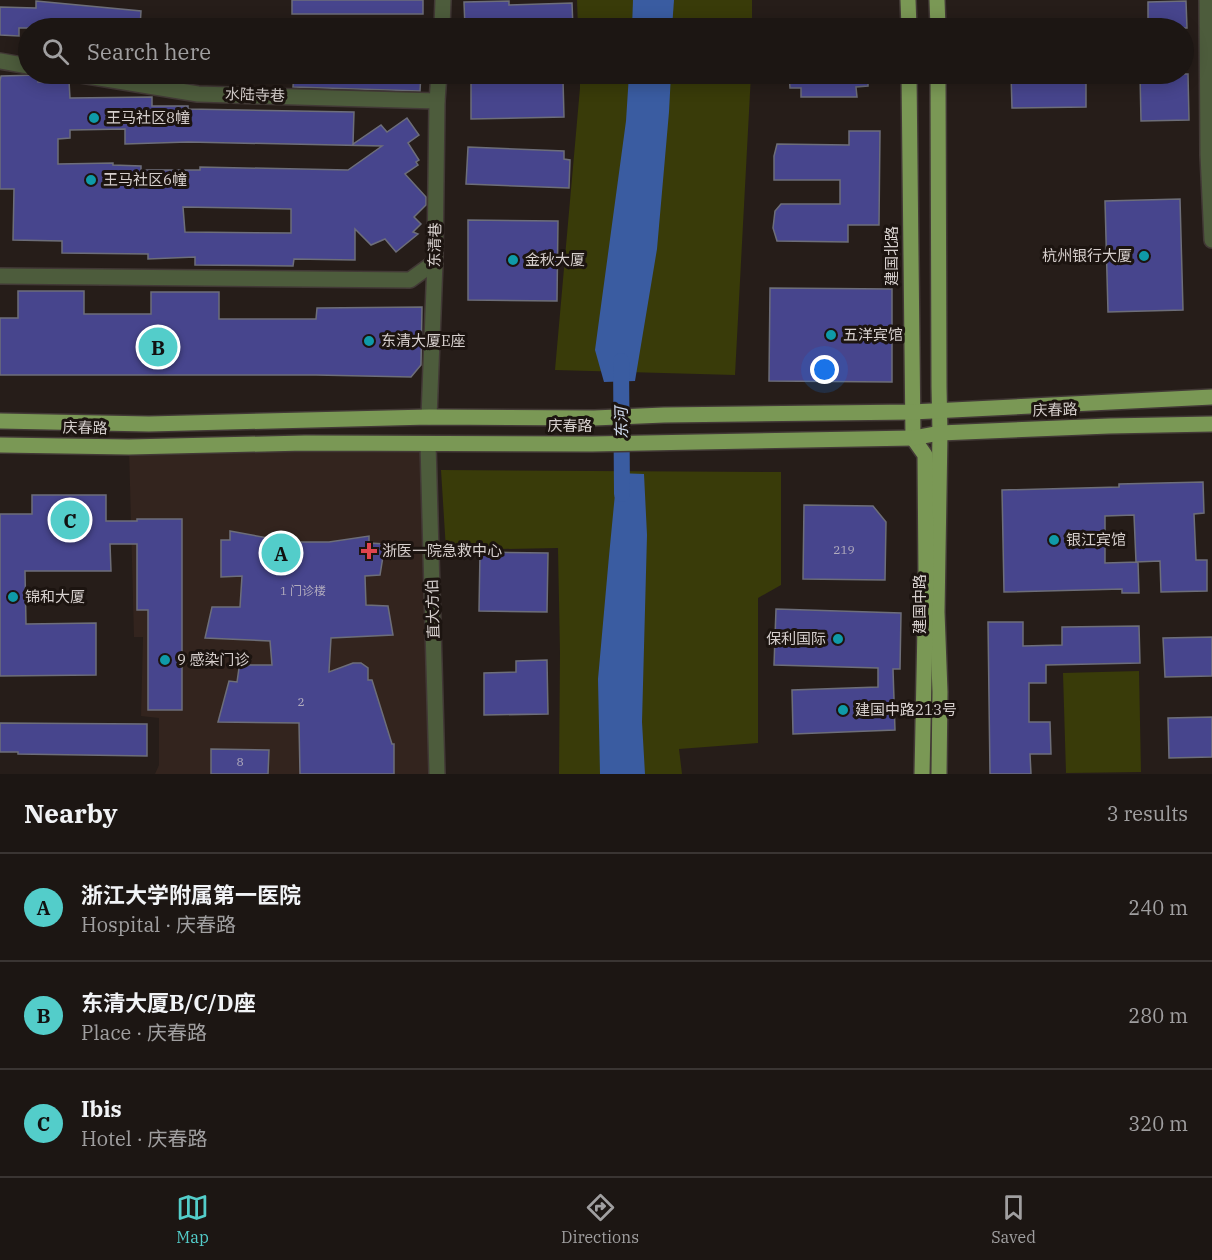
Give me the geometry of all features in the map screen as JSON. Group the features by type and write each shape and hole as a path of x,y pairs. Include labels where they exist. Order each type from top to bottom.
{"main road":[{"path":"908,0 909,18"},
{"path":"938,0 938,18"},
{"name":"建国北路","path":"909,84 913,438"},
{"path":"938,84 940,433"},
{"name":"庆春路","path":"0,421 149,424 429,417 594,418 912,412 1212,397"},
{"name":"庆春路","path":"0,445 129,447 305,443 665,443 913,438 940,433 1212,424"},
{"name":"建国中路","path":"939,774 940,433"},
{"name":"建国中路","path":"913,438 925,455 926,577 922,774"}],"street":[{"path":"442,18 443,0"},
{"path":"1207,0 1208,154 1212,240"},
{"path":"0,61 18,64"},
{"name":"水陆寺巷","path":"136,84 198,94 437,100"},
{"name":"东清巷","path":"429,417 438,84"},
{"path":"0,276 410,280 435,262"},
{"name":"直大方伯","path":"428,444 438,774"}],"shaded area":[{"path":"577,0 752,0 752,18 578,18"},
{"path":"580,84 750,84 735,375 555,370"},
{"path":"428,444 437,774 155,774 159,765 159,718 141,716 143,637 134,637 129,447"},
{"path":"441,470 781,472 781,585 758,598 758,743 679,749 682,774 559,774 558,548 446,550"},
{"path":"1139,671 1141,772 1066,773 1063,673"}],"water":[{"path":"633,0 674,0 673,18 632,18"},
{"path":"628,84 670,84 657,249 635,381 604,382 595,350 626,121"},
{"path":"617,473 644,474 647,535 642,722 645,774 600,774 598,679"}],"building":[{"path":"292,0 423,0 423,14 292,14"},
{"path":"36,1 141,11 141,18 18,18 18,36 0,35 0,7 36,8"},
{"path":"509,1 509,5 572,3 573,18 465,18 464,2"},
{"path":"1186,1 1187,18 1148,18 1148,2"},
{"path":"1,76 18,76 18,84 69,84 70,98 152,97 152,106 188,106 188,109 354,112 353,144 381,125 387,132 407,118 419,135 408,143 419,160 416,162 418,165 405,174 426,197 426,205 414,217 421,224 413,232 418,234 396,252 385,239 371,245 355,229 355,260 294,259 293,266 195,265 195,257 148,259 148,254 62,253 62,241 13,240 14,189 0,189","holes":["125,129 125,144 188,142 382,146 348,170 200,167 200,170 141,170 141,166 113,165 113,163 58,164 58,139 70,138 70,130","183,207 291,209 291,233 185,232"]},
{"path":"293,84 420,84 420,91 293,87"},
{"path":"471,84 563,84 564,117 471,119"},
{"path":"790,84 868,84 868,86 856,87 857,97 801,97 801,88 790,88"},
{"path":"1011,84 1086,84 1086,107 1012,108"},
{"path":"1140,84 1188,84 1189,120 1141,121"},
{"path":"849,131 880,131 879,225 848,225 848,242 777,241 773,228 775,211 781,204 840,204 840,180 774,180 774,156 777,144 849,145"},
{"path":"468,147 564,151 564,159 570,160 569,188 466,184"},
{"name":"杭州银行大厦","path":"1180,199 1183,310 1108,312 1105,201"},
{"name":"金秋大厦","path":"468,220 558,221 557,301 468,300"},
{"name":"五洋宾馆","path":"770,288 892,289 892,382 769,381"},
{"path":"18,291 84,291 84,314 151,314 151,292 219,292 219,319 316,319 317,308 422,307 421,365 411,377 0,375 0,318 18,318"},
{"path":"1203,482 1204,513 1194,514 1196,560 1207,560 1207,591 1161,592 1160,561 1136,562 1134,515 1105,516 1105,563 1138,562 1139,593 1122,593 1122,589 1004,592 1002,490"},
{"name":"锦和大厦","path":"32,495 106,495 106,521 182,519 182,710 148,710 148,610 137,610 137,544 110,544 111,571 25,571 26,624 96,623 96,675 0,676 0,514 32,514"},
{"path":"804,505 873,506 886,522 885,580 803,579"},
{"path":"230,531 290,542 329,542 369,536 369,543 385,544 380,575 365,576 366,605 388,606 393,635 331,638 329,672 353,663 361,663 368,668 368,680 372,680 392,744 394,744 394,774 300,774 299,723 218,722 229,681 237,682 239,668 249,665 272,665 270,641 205,638 212,607 240,607 242,576 221,577 221,540 230,540"},
{"path":"480,552 548,553 547,612 479,611"},
{"path":"776,609 901,613 900,669 893,669 895,730 793,734 792,690 878,687 878,668 774,665"},
{"path":"988,622 1023,622 1023,646 1062,645 1062,627 1139,626 1140,663 1046,665 1046,683 1029,683 1029,722 1050,722 1051,754 1030,754 1031,774 990,774"},
{"path":"1212,637 1212,676 1165,677 1163,638"},
{"path":"547,660 548,714 484,715 484,673 516,672 516,661"},
{"path":"1212,717 1212,757 1169,758 1168,718"},
{"path":"0,723 147,724 147,756 0,752"},
{"path":"211,749 269,750 268,774 211,774"}],"waterway":[{"name":"东河","path":"621,361 622,494"}],"place":[{"name":"王马社区8幢","path":"94,118"},
{"name":"王马社区6幢","path":"91,180"},
{"name":"杭州银行大厦","path":"1144,256"},
{"name":"金秋大厦","path":"513,260"},
{"name":"五洋宾馆","path":"831,335"},
{"name":"东清大厦E座","path":"369,341"},
{"name":"东清大厦B/C/D座","path":"158,347"},
{"name":"Ibis","path":"70,520"},
{"name":"银江宾馆","path":"1054,540"},
{"name":"浙医一院急救中心","path":"369,551"},
{"name":"浙江大学附属第一医院","path":"281,553"},
{"name":"锦和大厦","path":"13,597"},
{"name":"保利国际","path":"838,639"},
{"name":"9 感染门诊","path":"165,660"},
{"name":"建国中路213号","path":"843,710"}]}
